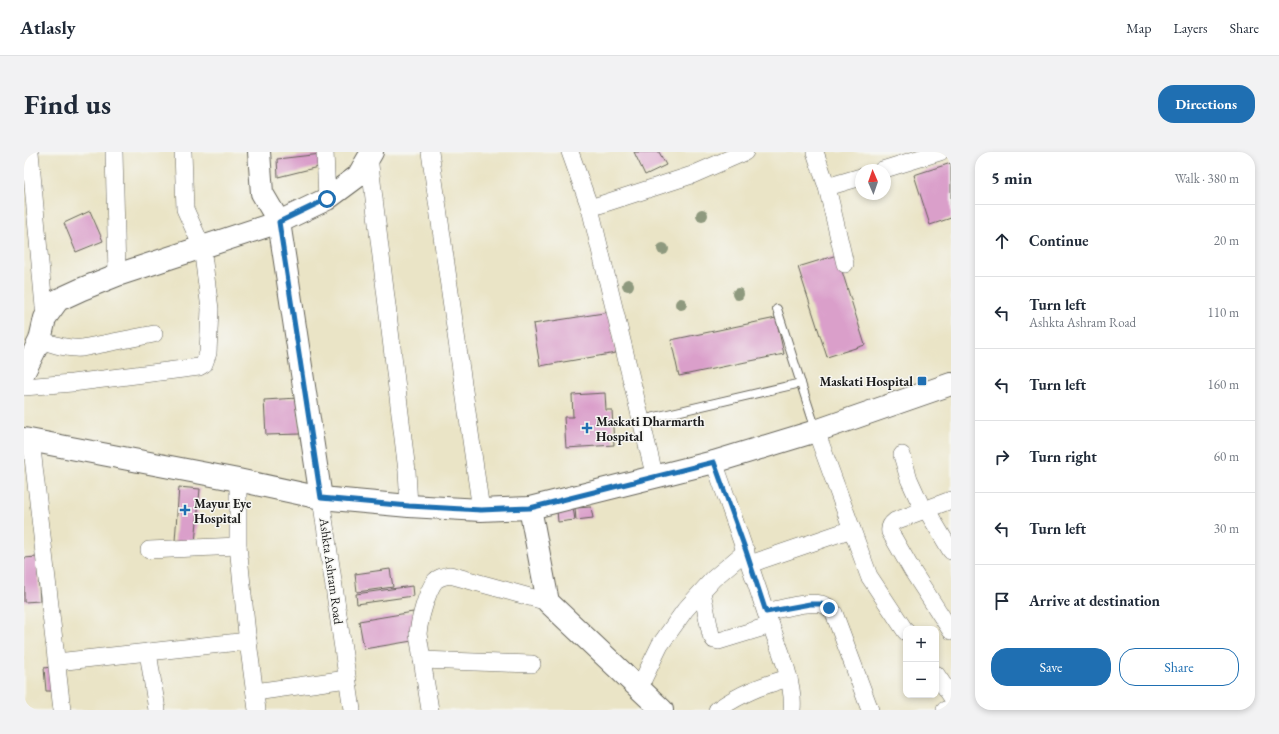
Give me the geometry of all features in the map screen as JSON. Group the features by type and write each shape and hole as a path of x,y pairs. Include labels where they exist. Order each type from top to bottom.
{"street":[{"path":"24,372 40,340 45,318 30,152"},
{"path":"114,152 117,275"},
{"path":"24,387 115,378 199,367 204,364 208,353 210,309 202,247 185,209 183,152"},
{"name":"Ashkta Ashram Road","path":"259,152 262,193 279,222 352,710"},
{"path":"325,152 327,199"},
{"path":"430,152 481,510"},
{"path":"570,152 590,208 655,478"},
{"path":"590,208 692,175 745,152"},
{"path":"815,152 828,187 845,264"},
{"path":"891,167 940,152"},
{"path":"45,318 58,300 82,289 117,275 279,222 327,199 358,176 371,155"},
{"path":"371,155 407,470 409,506"},
{"path":"828,187 855,179"},
{"path":"40,340 70,349 154,334"},
{"path":"62,710 57,662 27,440 238,480 321,498 409,506 481,510 530,508 655,478 714,462 816,431 951,384"},
{"path":"816,431 869,576 903,627"},
{"path":"902,455 909,479 924,510 951,551"},
{"path":"714,462 789,678 792,710"},
{"path":"238,480 238,546 257,710"},
{"path":"951,500 895,521 892,523 890,528 890,532 912,572 951,632"},
{"path":"530,508 548,602"},
{"path":"640,688 660,645 685,610 713,579 748,558 852,529"},
{"path":"150,550 238,546"},
{"path":"430,710 418,634 418,623 430,590 435,582 442,576 450,575 548,602 662,710"},
{"path":"702,592 710,635 714,640 719,641 768,618 810,604 821,604 829,608 834,613 870,710"},
{"path":"57,662 248,641"},
{"path":"148,652 157,710"},
{"path":"422,660 532,664"},
{"path":"718,710 733,699 760,686 789,678"},
{"path":"939,678 951,696"},
{"path":"255,692 348,679"},
{"path":"944,710 951,708"}],"lane":[{"path":"777,309 816,431"},
{"path":"642,420 801,383"}],"building":[{"path":"634,152 659,152 666,165 645,175"},
{"path":"321,154 322,166 278,177 277,159"},
{"path":"951,163 951,218 930,225 914,175"},
{"path":"90,211 103,241 76,252 64,223"},
{"path":"837,255 865,345 827,357 798,267"},
{"path":"610,312 616,353 540,366 533,324"},
{"path":"776,318 784,354 679,376 671,340"},
{"path":"605,393 606,410 612,410 614,445 566,448 564,417 573,417 572,395"},
{"path":"298,398 300,434 266,435 264,400"},
{"path":"179,487 200,489 195,543 175,541"},
{"path":"591,507 593,518 576,520 575,508"},
{"path":"573,508 575,520 558,522 557,510"},
{"path":"37,557 40,601 24,602 24,558"},
{"path":"390,569 393,587 357,592 355,574"},
{"path":"412,586 413,596 357,604 356,594"},
{"path":"413,612 418,640 364,649 359,621"},
{"path":"51,667 53,691 46,691 44,668"}],"place":[{"name":"Maskati Hospital","path":"922,381"},
{"name":"Maskati Dharmarth Hospital","path":"587,428"},
{"name":"Mayur Eye Hospital","path":"185,510"}],"route":[{"path":"327,199 279,222 321,498 409,506 481,510 530,508 655,478 714,462 766,612 810,604 821,604 829,608"}]}
